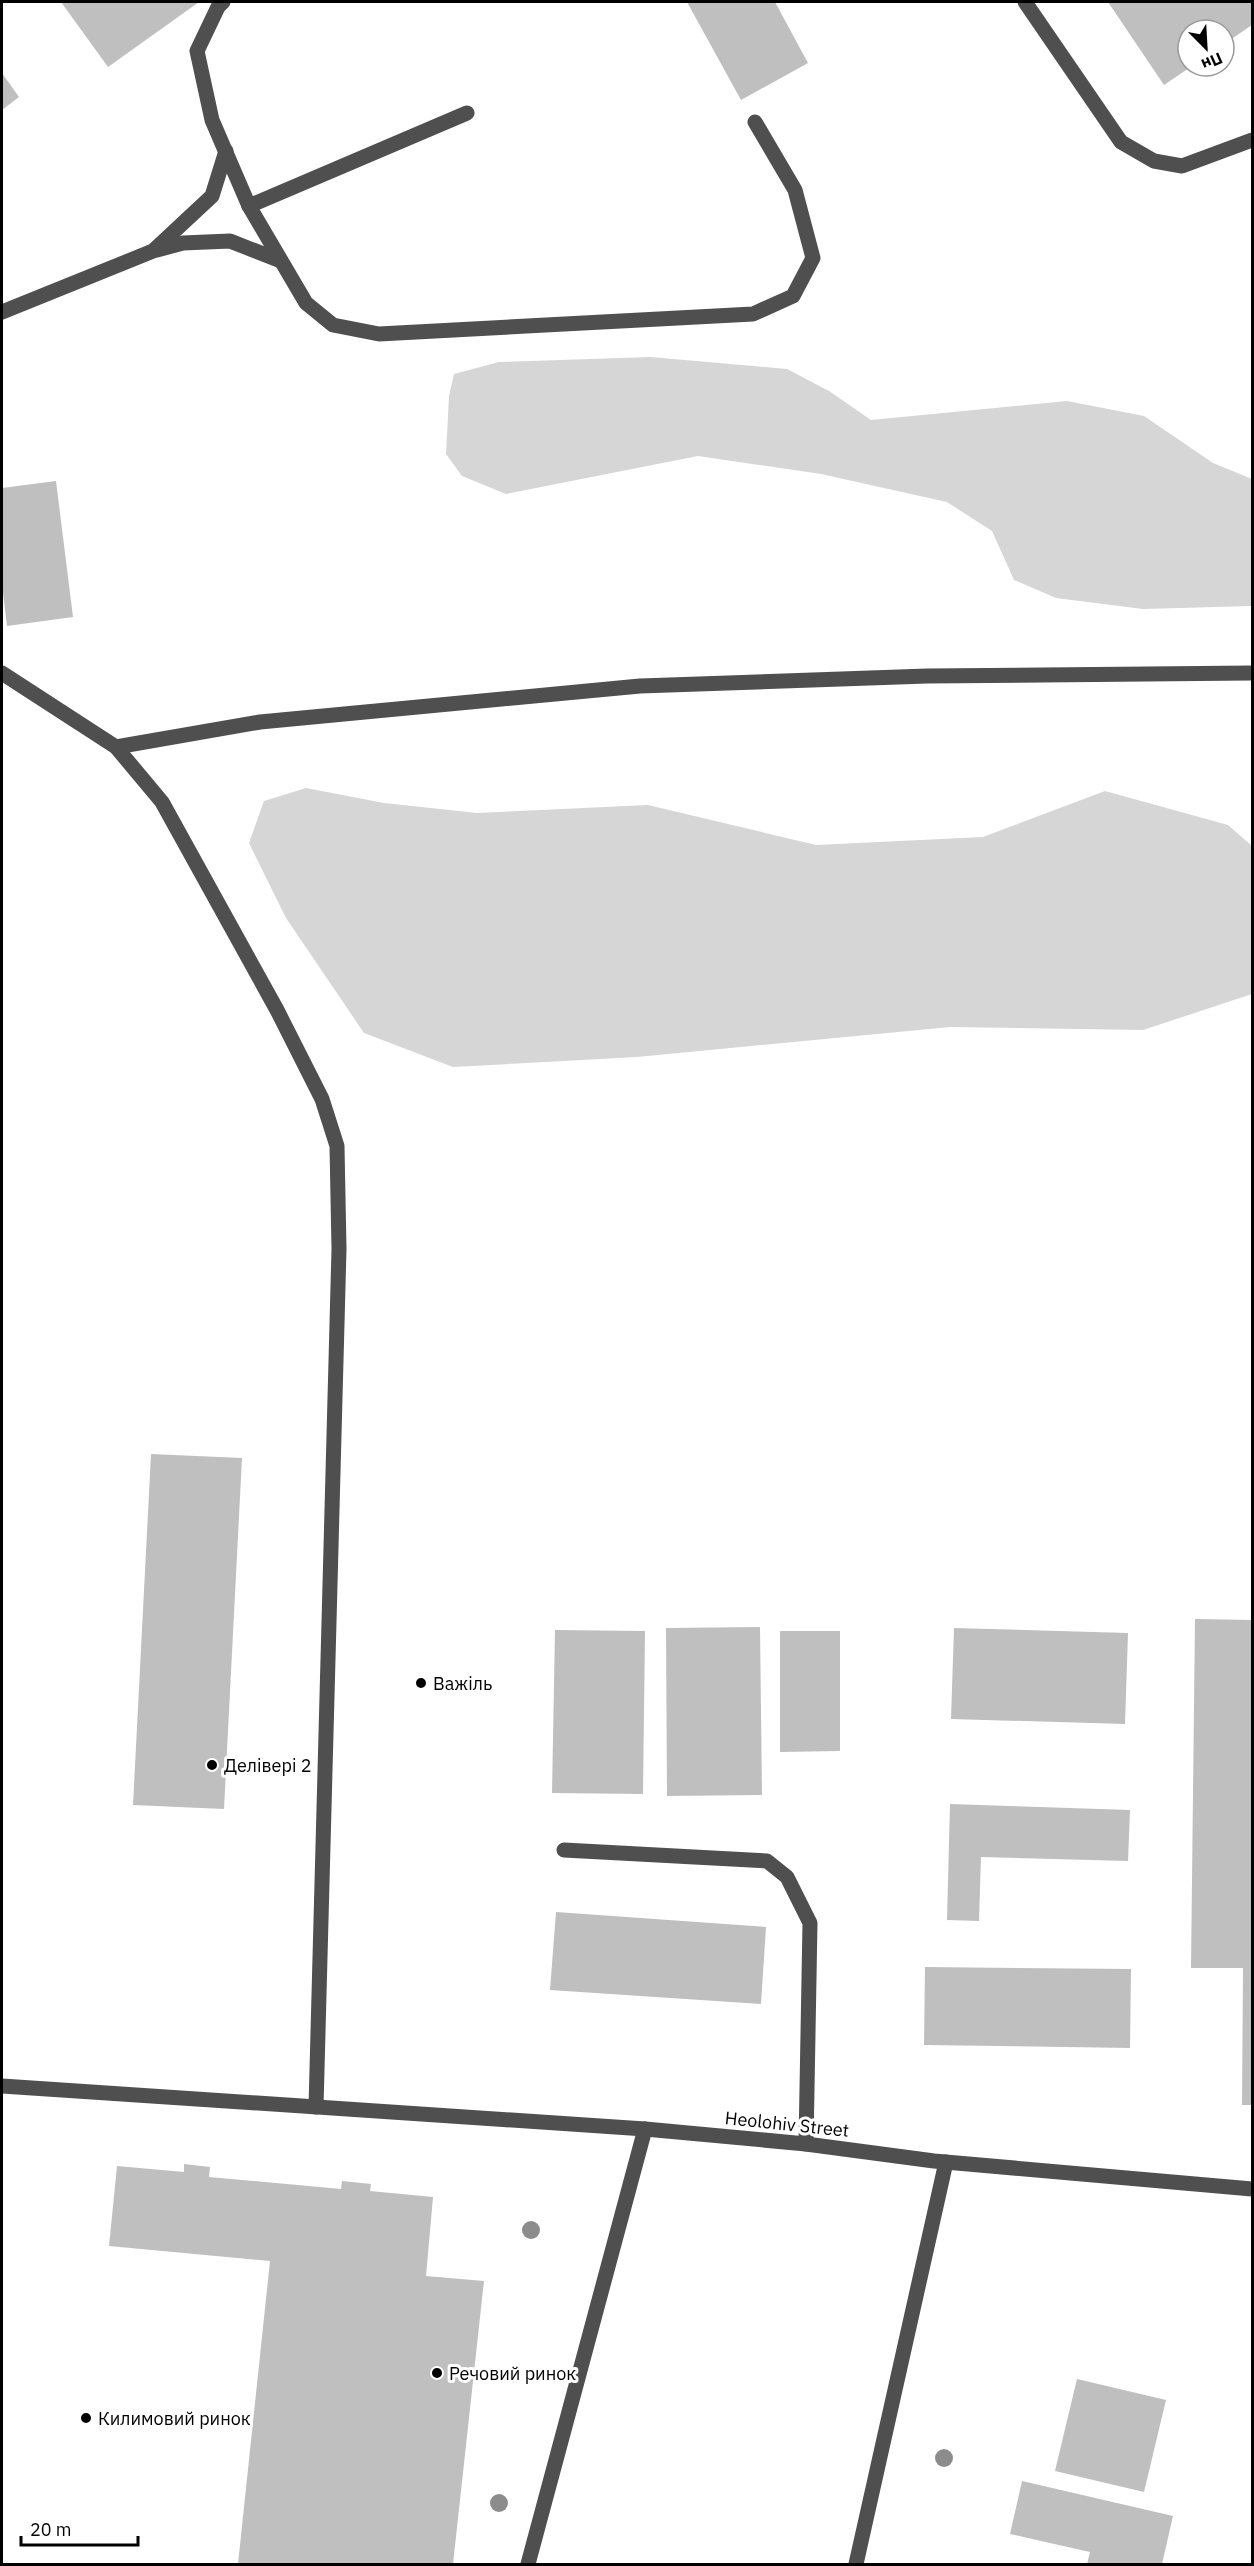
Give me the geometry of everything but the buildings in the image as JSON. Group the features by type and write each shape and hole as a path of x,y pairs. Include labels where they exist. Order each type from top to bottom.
{"street":[{"path":"223,2 218,7 197,51 212,120 249,206 281,261 306,303 333,325 379,334 753,314 793,296 813,258 795,190 755,122"},
{"path":"1025,2 1121,142 1154,161 1182,166 1252,140"},
{"path":"249,206 467,113"},
{"path":"153,251 212,196 226,151"},
{"path":"2,312 153,251 183,243 230,241 281,261"},
{"path":"2,673 116,747 162,802 277,1010 322,1099 337,1146 339,1249 316,2107"},
{"path":"116,747 260,722 640,686 927,676 1252,673"},
{"path":"564,1850 767,1861 787,1877 810,1923 806,2144"},
{"name":"Heolohiv Street","path":"2,2086 645,2129 806,2144 946,2162 1252,2189"},
{"path":"528,2565 645,2129"},
{"path":"856,2565 946,2162"}],"shaded area":[{"path":"651,357 787,369 829,391 871,420 1067,401 1144,416 1213,463 1252,479 1252,606 1143,609 1056,598 1014,580 992,531 947,502 821,474 698,456 506,494 462,476 446,454 449,396 454,374 499,362"},
{"path":"306,788 384,803 477,813 648,805 816,845 983,837 1105,791 1228,825 1252,846 1252,994 1143,1030 950,1027 637,1057 453,1067 364,1033 286,918 249,843 264,801"}],"place":[{"name":"Важіль","path":"421,1683"},
{"name":"Делівері 2","path":"212,1765"},
{"name":"Речовий ринок","path":"437,2373"},
{"name":"Килимовий ринок","path":"86,2418"}]}
